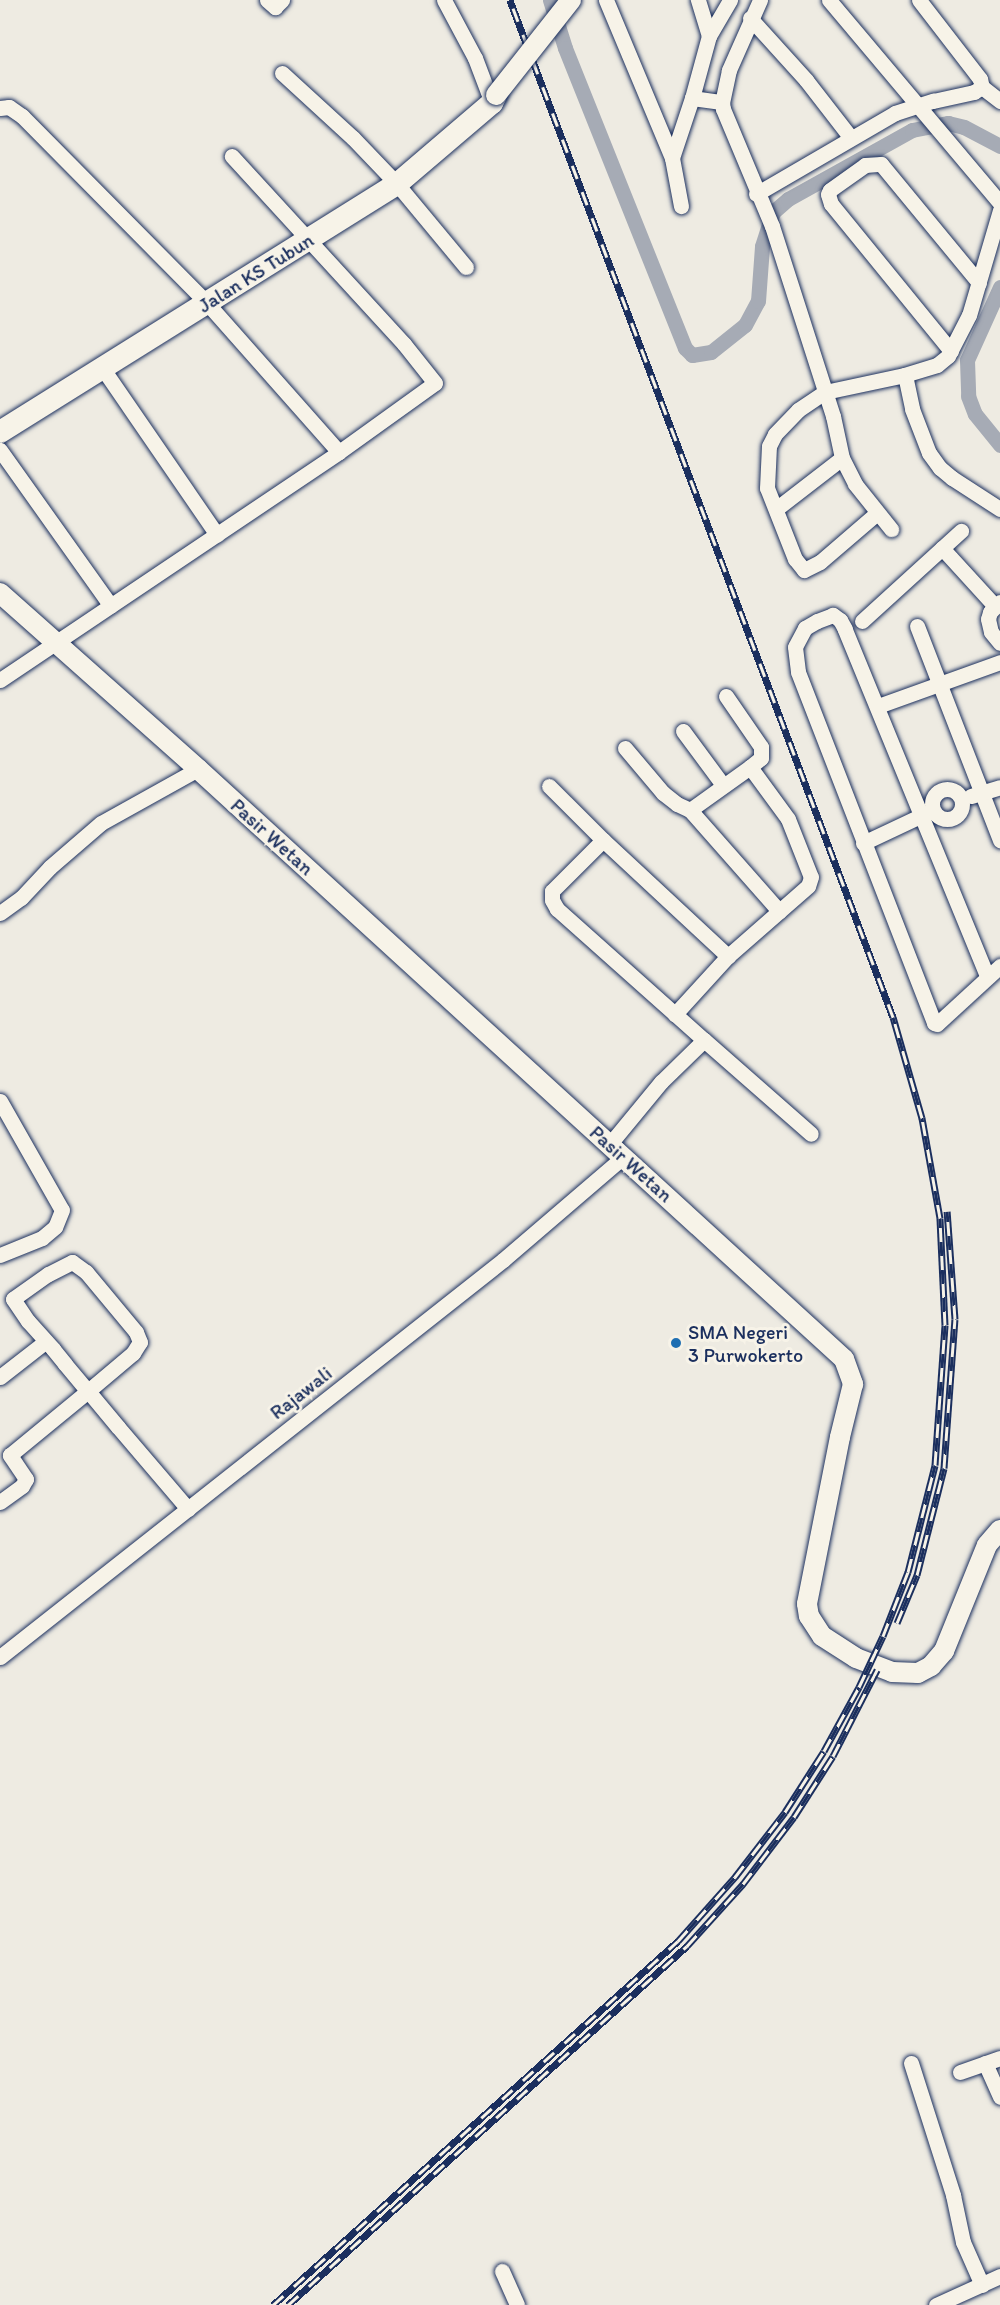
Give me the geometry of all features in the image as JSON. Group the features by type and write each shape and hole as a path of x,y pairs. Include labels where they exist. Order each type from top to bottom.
{"main road":[{"name":"Jalan KS Tubun","path":"0,432 397,184 494,99"}],"street":[{"path":"267,0 275,7 282,0"},
{"path":"444,0 494,99 571,0"},
{"path":"606,0 672,158 681,206"},
{"path":"698,0 709,36 707,100 772,226 825,392 842,458 855,484 891,529"},
{"path":"709,36 730,0"},
{"path":"672,158 707,100 729,70 750,18 760,0"},
{"path":"829,0 1000,203"},
{"path":"919,0 980,78 982,87 1000,101"},
{"path":"750,18 806,80 851,138"},
{"path":"282,73 353,138 397,184 466,267"},
{"path":"758,198 851,138 919,107 974,92 982,87"},
{"path":"0,108 9,107 22,116 207,303 339,452"},
{"path":"0,681 218,535 435,384 404,344 232,156"},
{"path":"951,351 831,204 828,194 830,190 865,165 881,164 979,283"},
{"path":"877,513 820,562 804,570 795,559 767,488 769,446 775,434 798,410 825,392 905,375 937,365 951,351 969,315 1000,210"},
{"path":"103,369 218,535"},
{"path":"905,375 912,409 929,453 940,468 1000,509"},
{"path":"0,450 111,606"},
{"path":"776,509 842,458"},
{"path":"861,621 961,531"},
{"path":"942,548 997,604 988,619 989,626 1000,642"},
{"name":"Pasir Wetan","path":"1,596 198,769 844,1359 853,1384 840,1437 807,1604 809,1616 822,1636 856,1658 892,1672 918,1672 932,1666 944,1651 987,1545 1000,1530"},
{"path":"987,976 928,813 840,620 833,615 805,628 795,647 798,672 934,1023 937,1024 1000,966"},
{"path":"917,626 1000,840"},
{"path":"878,706 1000,662"},
{"path":"690,810 761,758 761,747 726,696"},
{"path":"684,731 723,785"},
{"path":"625,748 663,793 677,804 690,810 779,911"},
{"path":"675,1014 728,956 808,886 811,877 788,819 750,766"},
{"path":"0,913 21,898 50,867 101,823 198,769"},
{"path":"549,786 603,840 728,956"},
{"path":"962,799 1000,787"},
{"path":"863,843 928,813 941,818 953,818 962,810 962,799 953,790 942,790 933,798 928,813"},
{"path":"603,840 552,891 552,900 558,909 811,1134"},
{"name":"Rajawali","path":"0,1658 503,1260 616,1151 661,1082 704,1040"},
{"path":"0,1101 62,1210 55,1227 42,1238 1,1252"},
{"path":"0,1502 22,1486 26,1479 5,1450 88,1391 133,1353 140,1342 136,1332 76,1263 72,1262 48,1274 6,1302 46,1341 88,1391 188,1509"},
{"path":"0,1377 46,1341"},
{"path":"960,2072 1000,2058"},
{"path":"910,2063 953,2195 963,2242 982,2285"},
{"path":"985,2063 1000,2097"},
{"path":"502,2271 517,2305"},
{"path":"936,2305 1000,2276"}],"waterway":[{"path":"550,0 565,48 685,348 692,355 711,352 745,325 758,301 762,246 773,212 788,199 912,130 948,123 964,127 1000,146"},
{"path":"1000,287 967,360 968,396 975,414 1000,445"}],"railway":[{"path":"273,2305 678,1941 735,1877 785,1812 824,1751 859,1687 883,1636 908,1572 935,1465 945,1325 940,1218 922,1118 893,1017 510,0"},
{"path":"897,1623 917,1575 944,1468 955,1319 947,1211"},
{"path":"288,2305 687,1946 743,1884 794,1817 833,1756 877,1670"}],"place":[{"name":"SMA Negeri 3 Purwokerto","path":"676,1343"}]}
